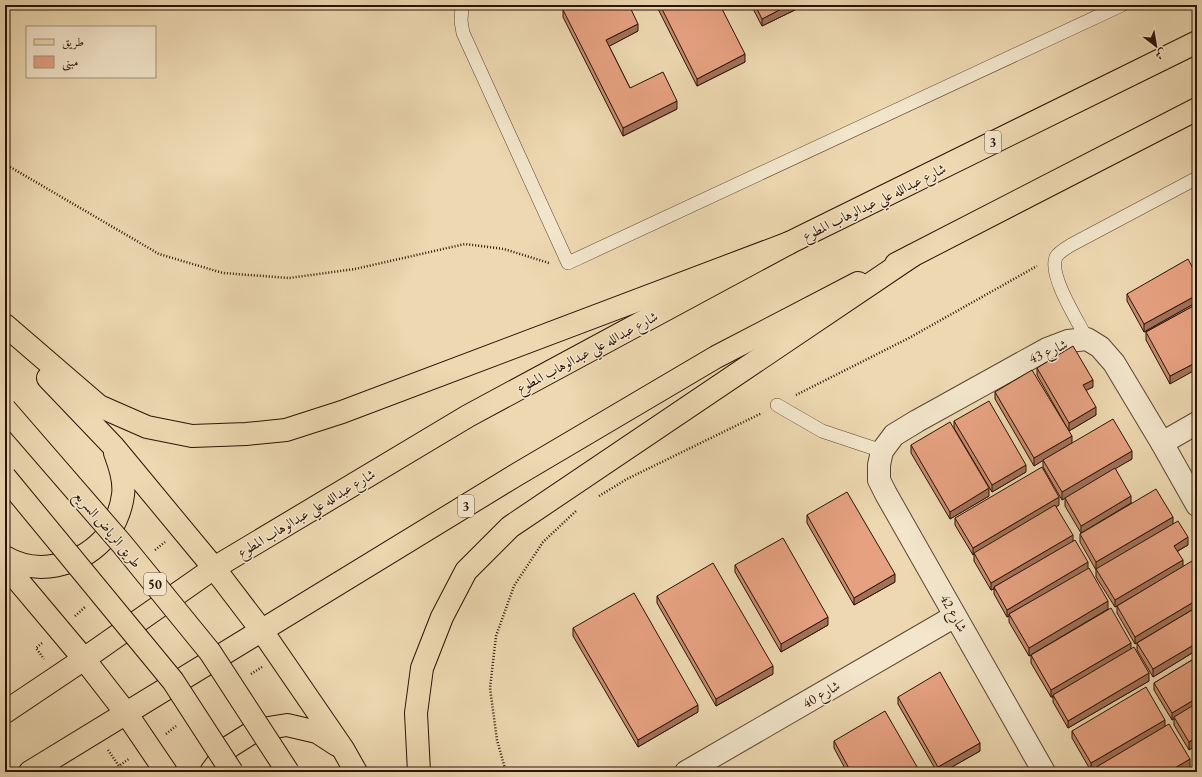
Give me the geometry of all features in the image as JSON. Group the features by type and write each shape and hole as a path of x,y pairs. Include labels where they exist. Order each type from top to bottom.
{"main road":[{"name":"شارع عبدالله علي عبدالوهاب المطوع","path":"5,712 214,568 468,416 789,243 1197,42"},
{"name":"3","path":"30,772 516,475 716,357 1197,109"},
{"path":"5,324 99,406 148,427 192,436 246,434 286,430 342,412 789,243"},
{"path":"419,772 416,713 422,668 442,617 466,571 510,527 912,256"},
{"path":"5,334 113,446 214,568 262,631 343,749 356,772"},
{"name":"طريق الرياض السريع","path":"5,409 122,544 210,652 288,772"},
{"path":"5,557 13,562 38,568 62,565 85,555 104,539 117,518 123,494 122,469 113,446"},
{"path":"5,477 173,681 232,772"},
{"path":"5,565 84,659 126,713 166,772"},
{"path":"211,772 229,747 256,730 287,725 317,732 343,749"}],"street":[{"name":"شارع 43","path":"882,451 894,435 1047,349 1068,341 1087,339 1100,347 1114,363 1197,505"},
{"path":"1162,443 1197,423"},
{"name":"شارع 42","path":"882,451 879,465 879,480 1044,772"},
{"name":"شارع 40","path":"686,772 956,616"}],"lane":[{"path":"462,5 461,21 463,33 568,263 1122,5"},
{"path":"1087,339 1058,283 1054,266 1057,255 1071,245 1197,178"},
{"path":"778,405 822,431 882,451"}],"path":[{"path":"5,164 159,254 223,273 289,278 355,268 466,244 504,249 551,263 568,263"},
{"path":"595,498 627,479 778,405 909,338 1057,255"},
{"path":"506,772 497,740 490,688 496,636 514,586 543,542 582,506"}],"building":[{"path":"572,5 629,5 638,24 606,40 630,88 663,72 677,101 623,128 563,10"},
{"path":"660,5 720,5 745,54 697,79"},
{"path":"755,5 789,5 762,19"},
{"path":"1188,259 1197,276 1197,295 1144,324 1127,294"},
{"path":"1197,304 1197,362 1170,376 1146,332"},
{"path":"1073,346 1093,380 1083,385 1096,407 1069,423 1037,368"},
{"path":"1032,370 1072,436 1034,458 995,392"},
{"path":"989,401 1026,465 992,485 954,421"},
{"path":"1113,419 1132,451 1062,492 1043,460"},
{"path":"950,422 989,488 950,512 911,445"},
{"path":"1042,467 1059,497 973,548 955,518"},
{"path":"1115,468 1131,496 1081,526 1065,498"},
{"path":"1156,489 1173,517 1096,562 1080,534"},
{"path":"847,492 895,574 854,598 807,515"},
{"path":"1055,505 1073,535 991,583 974,553"},
{"path":"1178,521 1188,537 1174,546 1183,560 1115,600 1096,569"},
{"path":"783,538 828,617 781,644 735,565"},
{"path":"1075,540 1088,562 1007,610 994,587"},
{"path":"1197,558 1197,600 1135,637 1117,606"},
{"path":"713,563 773,666 716,699 657,596"},
{"path":"1089,568 1108,601 1029,648 1009,614"},
{"path":"634,593 698,705 638,740 573,628"},
{"path":"1197,607 1197,643 1153,669 1137,643"},
{"path":"1111,608 1131,643 1051,690 1031,655"},
{"path":"1134,647 1149,673 1068,721 1053,695"},
{"path":"1197,657 1197,698 1172,713 1154,683"},
{"path":"940,672 980,743 938,767 898,697"},
{"path":"1146,687 1165,720 1091,763 1072,731"},
{"path":"1197,703 1197,737 1189,742 1174,717"},
{"path":"885,711 920,772 851,772 834,741"},
{"path":"1169,724 1190,759 1168,772 1095,772 1093,769"},
{"path":"1197,747 1197,756 1193,749"}]}
